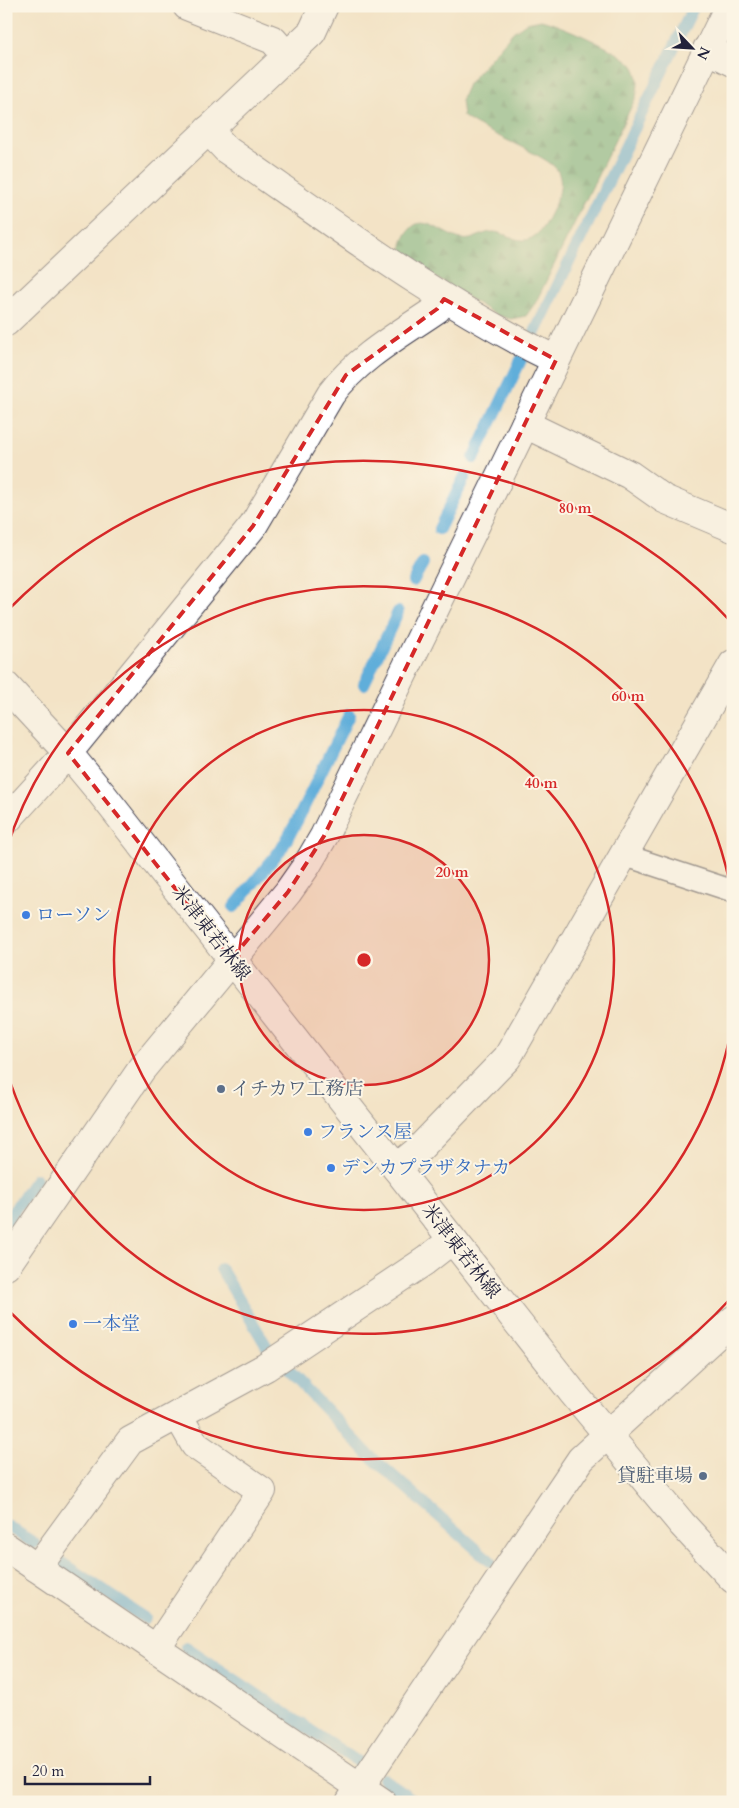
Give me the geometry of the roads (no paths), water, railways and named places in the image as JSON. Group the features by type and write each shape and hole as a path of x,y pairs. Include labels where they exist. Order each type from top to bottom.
{"street":[{"path":"187,6 273,40 287,56"},
{"path":"6,322 312,32 324,6"},
{"path":"6,1266 142,1070 288,892 324,836 728,6"},
{"path":"708,49 733,62"},
{"path":"208,130 227,150 444,299 556,360"},
{"path":"6,821 68,753 253,526 331,394 346,374 364,358 438,309 444,299"},
{"path":"525,424 630,475 664,499 733,528"},
{"path":"396,1168 416,1152 506,1058 733,664"},
{"name":"米津東若林線","path":"6,686 68,753 607,1435 682,1524 733,1579"},
{"path":"37,1568 130,1441 266,1367 425,1261 452,1240"},
{"path":"355,1794 581,1459 733,1320"},
{"path":"156,1649 262,1491 195,1445 178,1415"},
{"path":"6,1547 156,1649 355,1794 382,1802"}],"lane":[{"path":"624,855 733,892"}],"waterway":[{"path":"535,332 694,6"},
{"path":"474,458 521,360"},
{"path":"439,529 465,476"},
{"path":"413,581 423,563"},
{"path":"364,684 398,612"},
{"path":"234,907 282,848 349,715"},
{"path":"6,1222 36,1179"},
{"path":"221,1269 270,1352"},
{"path":"288,1370 368,1454 490,1561"},
{"path":"6,1525 34,1543"},
{"path":"59,1561 145,1618"},
{"path":"186,1647 358,1762"},
{"path":"383,1779 416,1802"}],"place":[{"name":"ローソン","path":"26,915"},
{"name":"イチカワ工務店","path":"221,1089"},
{"name":"フランス屋","path":"308,1132"},
{"name":"デンカプラザタナカ","path":"331,1168"},
{"name":"一本堂","path":"73,1324"},
{"name":"貸駐車場","path":"703,1476"}]}
